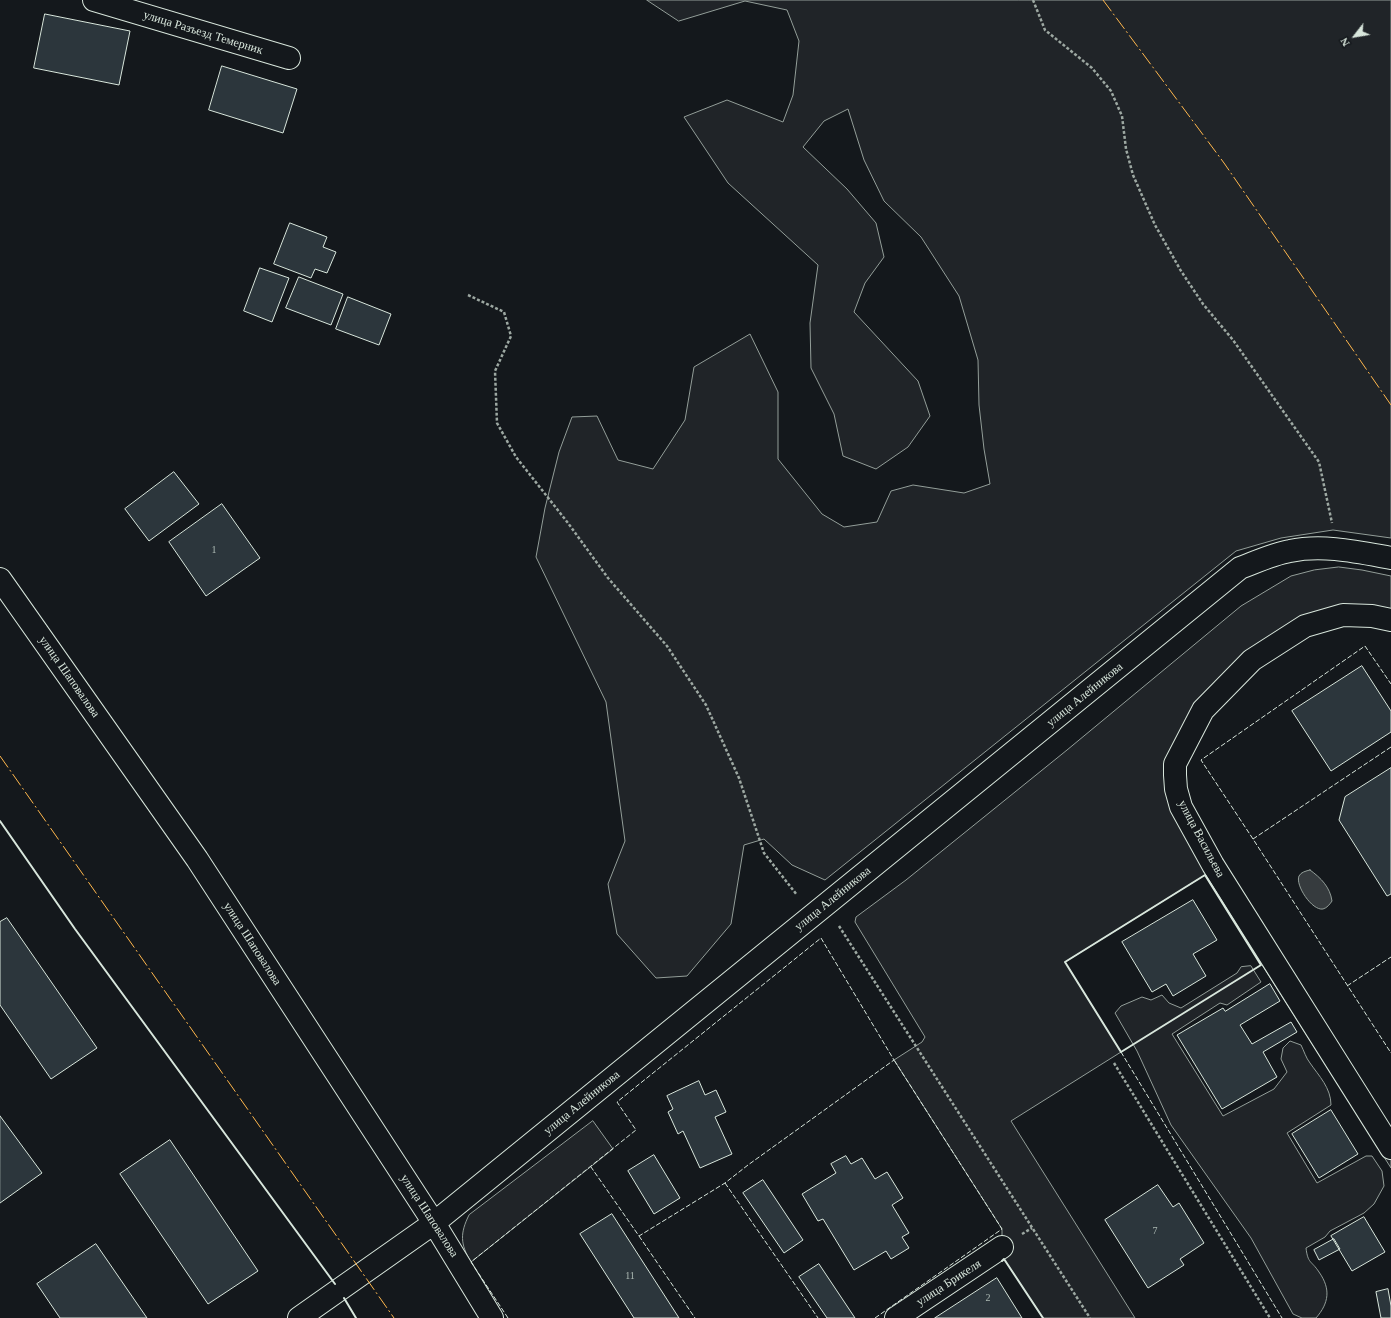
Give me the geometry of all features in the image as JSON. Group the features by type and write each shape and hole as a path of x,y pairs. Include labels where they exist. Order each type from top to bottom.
{"street":[{"name":"улица Разъезд Темерник","path":"94,0 288,58"},
{"name":"улица Алейникова","path":"298,1318 434,1223 1240,568 1289,551 1312,548 1334,549 1391,558"},
{"name":"улица Шаповалова","path":"0,579 197,859 434,1223 492,1318"},
{"name":"улица Васильева","path":"1391,620 1372,616 1343,616 1305,626 1252,660 1203,710 1175,764 1176,789 1182,807 1213,865 1391,1148"},
{"name":"улица Брикеля","path":"896,1318 1002,1247"}],"path":[{"path":"1033,0 1045,30 1092,68 1111,91 1122,116 1126,149 1133,174 1162,238 1181,271 1203,304 1233,340 1319,462 1333,530 1334,549"},
{"path":"468,295 504,312 511,336 494,370 497,423 516,457 608,578 667,646 706,705 739,778 764,853 820,910 1090,1318"},
{"path":"1114,1062 1270,1318"}],"shaded area":[{"path":"647,0 1391,0 1391,538 1333,530 1281,538 1236,551 825,880 792,865 764,839 744,845 731,924 687,976 656,978 617,934 608,884 625,841 606,702 536,557 545,508 559,452 572,417 597,416 618,460 653,469 685,420 694,367 750,334 778,392 778,459 822,514 844,527 877,522 891,491 913,485 964,493 990,484 979,405 978,360 959,296 921,237 884,201 864,160 848,109 824,121 803,147 847,189 876,223 884,257 865,283 854,312 918,381 930,416 908,447 876,469 843,456 834,414 811,368 810,323 818,265 728,183 684,117 727,100 783,122 793,95 799,41 787,10 745,1 679,21"},
{"path":"1339,567 1391,576 1391,615 1374,609 1249,656 1171,781 1391,1156 1391,1168 1205,875 1065,962 1121,1052 1011,1121 1135,1318 1043,1318 1004,1259 1002,1229 894,1060 922,1042 925,1037 855,922 856,917 906,880 1067,750 1241,606 1291,576 1314,570"},
{"path":"1310,870 1318,876 1327,887 1331,896 1332,901 1323,909 1319,909 1314,906 1305,897 1298,880 1300,875"},
{"path":"1251,966 1261,982 1227,1005 1220,1003 1172,1034 1223,1116 1274,1089 1287,1072 1281,1059 1283,1048 1290,1041 1301,1045 1306,1057 1321,1078 1329,1093 1331,1105 1287,1133 1317,1183 1366,1156 1372,1156 1382,1171 1384,1186 1374,1204 1364,1213 1330,1231 1325,1237 1306,1248 1309,1259 1323,1278 1327,1290 1324,1307 1316,1318 1302,1318 1293,1314 1251,1238 1171,1125 1137,1051 1115,1013 1121,1006 1142,997 1151,1000 1162,995 1169,1003 1181,1008 1237,973 1241,967"},
{"path":"593,1121 613,1149 471,1262 467,1256 462,1238 464,1227 469,1215"}],"building":[{"path":"45,14 130,31 119,85 34,68"},
{"path":"222,66 297,89 283,133 209,110"},
{"path":"290,223 327,237 323,247 336,252 327,273 315,269 311,278 274,264"},
{"path":"260,268 289,278 272,322 244,311"},
{"path":"299,277 343,294 331,325 286,308"},
{"path":"348,297 391,314 379,345 336,329"},
{"path":"174,472 199,504 149,541 125,509"},
{"path":"222,504 260,558 206,596 169,542"},
{"path":"1362,666 1391,711 1391,732 1331,771 1292,711"},
{"path":"1391,768 1391,894 1387,896 1339,820 1345,797"},
{"path":"1193,900 1217,940 1193,954 1206,976 1173,996 1166,984 1152,992 1122,942"},
{"path":"7,918 97,1048 51,1079 0,1005 0,922"},
{"path":"1270,984 1280,1001 1240,1025 1252,1044 1291,1022 1297,1032 1263,1052 1277,1077 1222,1109 1177,1035 1223,1008 1225,1011"},
{"path":"699,1081 705,1095 716,1090 726,1112 715,1117 732,1154 700,1168 683,1131 678,1134 668,1112 673,1109 667,1096"},
{"path":"1331,1110 1358,1154 1319,1178 1292,1134"},
{"path":"0,1116 42,1173 0,1203"},
{"path":"170,1140 258,1271 208,1304 120,1174"},
{"path":"654,1155 680,1198 654,1214 628,1171"},
{"path":"846,1156 851,1164 862,1158 875,1179 887,1172 903,1198 892,1205 909,1233 902,1237 909,1248 891,1259 886,1251 854,1270 823,1219 818,1221 802,1194 836,1173 831,1164"},
{"path":"763,1180 803,1240 784,1253 743,1193"},
{"path":"1158,1185 1173,1207 1179,1203 1204,1243 1180,1259 1184,1265 1148,1288 1105,1220"},
{"path":"612,1214 679,1318 634,1318 580,1234"},
{"path":"1364,1217 1385,1252 1352,1271 1331,1236"},
{"path":"1334,1239 1340,1249 1319,1260 1314,1250"},
{"path":"96,1244 147,1318 60,1318 37,1284"},
{"path":"819,1264 855,1318 827,1318 799,1277"},
{"path":"997,1278 1022,1318 935,1318"},
{"path":"1388,1289 1391,1306 1391,1318 1381,1318 1376,1292"}],"fence":[{"path":"1253,839 1201,760 1365,646 1391,684"},
{"path":"1391,747 1253,839 1391,1053"},
{"path":"508,1318 471,1262 636,1130 617,1102 821,938 894,1060 725,1183 639,1236 591,1167"},
{"path":"1347,986 1391,957"},
{"path":"1121,1052 1282,1318"},
{"path":"875,1318 1002,1229 894,1060"},
{"path":"725,1183 818,1318"},
{"path":"639,1236 695,1318"}],"wall":[{"path":"0,821 75,929 335,1284"},
{"path":"1205,875 1261,965 1121,1052 1065,962 1205,875"},
{"path":"1002,1261 1004,1259 1043,1318"},
{"path":"344,1298 356,1318"}],"power":[{"path":"1103,0 1224,163 1391,405"},
{"path":"0,756 394,1318"}]}
